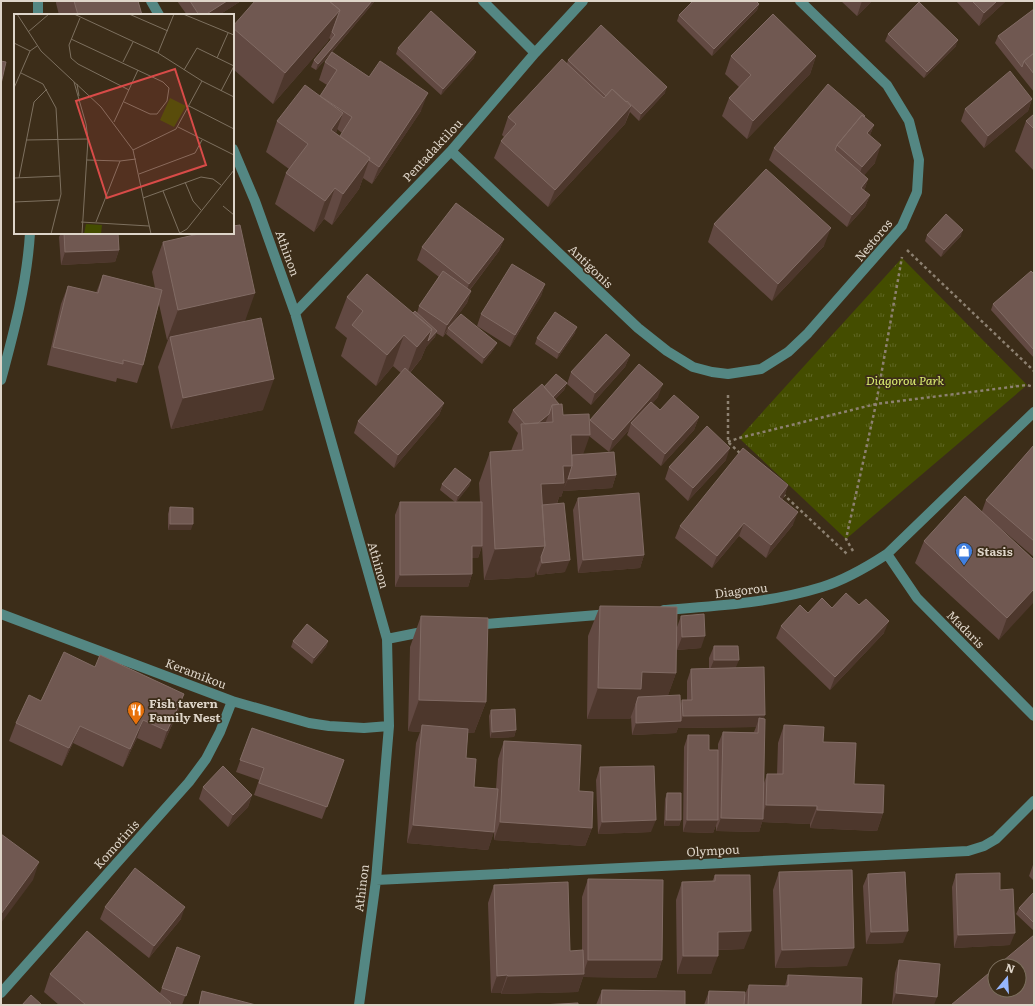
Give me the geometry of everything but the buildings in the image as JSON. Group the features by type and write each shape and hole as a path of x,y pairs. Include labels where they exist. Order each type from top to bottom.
{"street":[{"path":"38,1 38,14"},
{"path":"151,1 158,14"},
{"path":"483,1 535,53"},
{"name":"Pentadaktilou","path":"295,313 451,151 535,53 583,1"},
{"name":"Nestoros","path":"728,374 761,369 788,352 808,333 902,226 917,192 919,160 909,121 887,85 800,1"},
{"name":"Athinon","path":"234,151 255,201 295,313 387,639 389,726 376,880 359,1005"},
{"name":"Antigonis","path":"451,151 638,328 667,351 693,366 712,372 728,374"},
{"path":"1,380 15,326 29,251 30,234"},
{"name":"Diagorou","path":"657,611 738,604 772,599 823,587 863,569 887,554 1034,412"},
{"name":"Madaris","path":"887,554 917,598 1034,716"},
{"name":"Keramikou","path":"1,614 232,701 309,723 352,728 389,726"},
{"path":"463,626 618,614"},
{"path":"387,639 435,630"},
{"name":"Komotinis","path":"1,993 189,782 206,759 220,732 232,701"},
{"name":"Olympou","path":"376,880 968,851 984,846 996,839 1034,802"}],"path":[{"path":"863,569 846,539 876,404 902,258 902,226"},
{"path":"902,246 1034,372"},
{"path":"728,374 728,442 745,458"},
{"path":"728,442 876,404 1027,386 1034,387"},
{"path":"778,490 863,569"}],"green space":[{"name":"Diagorou Park","path":"902,258 1027,385 846,539 739,438"}],"place":[{"name":"Stasis","path":"964,566"},
{"name":"Fish tavern Family Nest","path":"136,725"}]}
